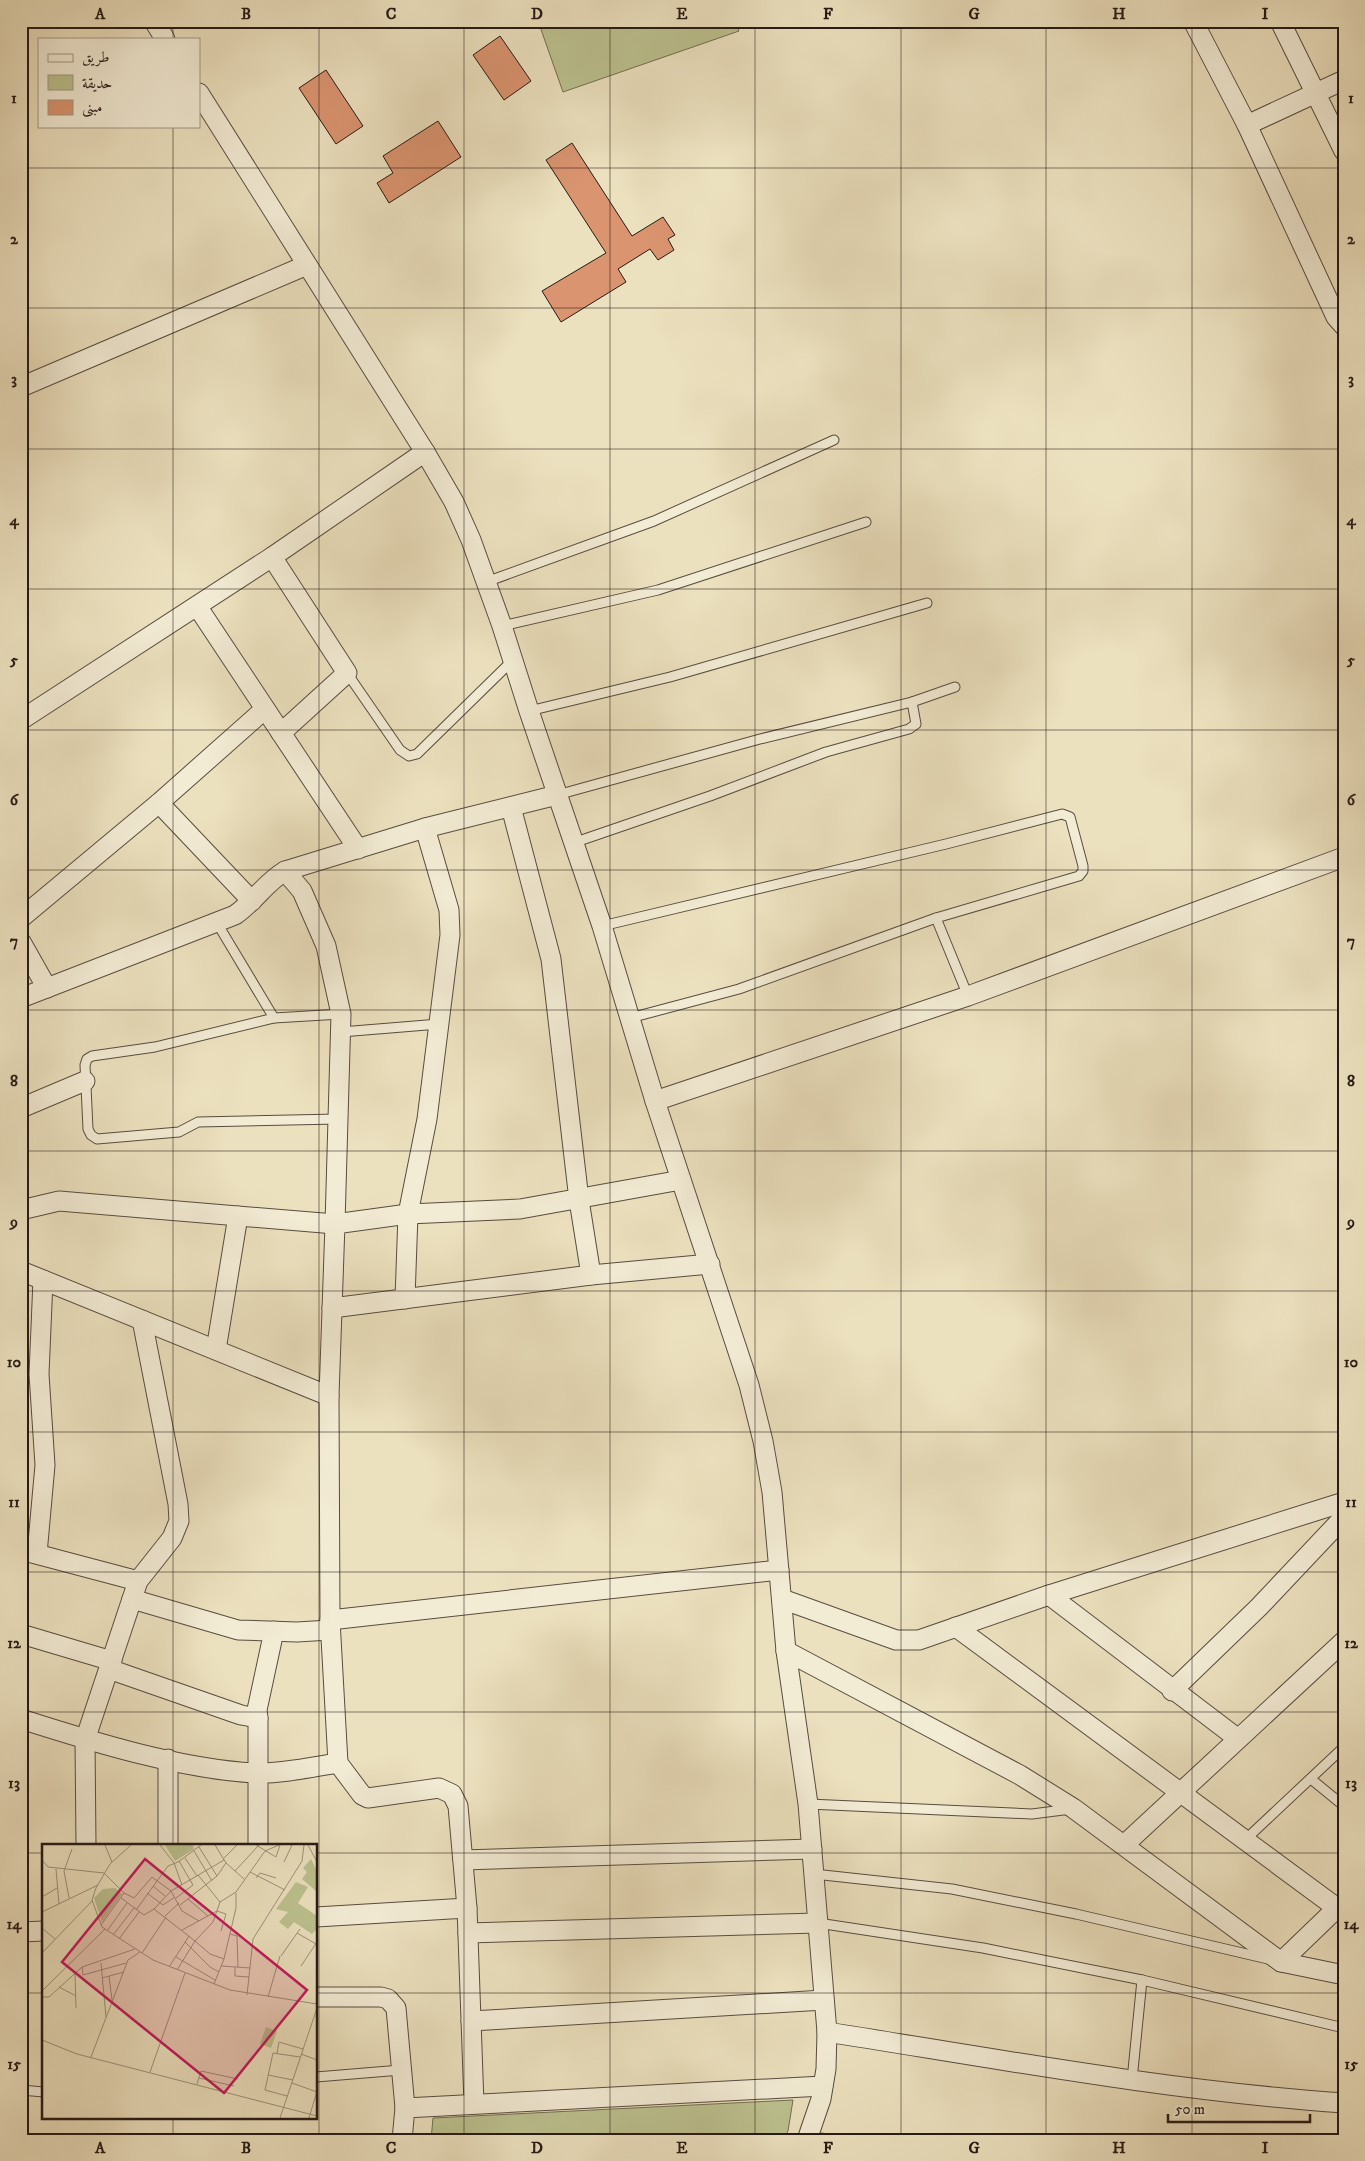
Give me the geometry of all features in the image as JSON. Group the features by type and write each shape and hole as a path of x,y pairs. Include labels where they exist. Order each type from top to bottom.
{"street":[{"path":"154,21 164,38"},
{"path":"1193,21 1246,125 1336,317 1344,326"},
{"path":"1280,21 1344,151"},
{"path":"1246,125 1344,80"},
{"path":"200,95 426,452 454,502 502,626 528,712 602,926 655,1101 749,1385 763,1441 772,1492 786,1651 808,1804 824,2000 826,2032 823,2086 808,2138"},
{"path":"21,387 307,265"},
{"path":"21,720 272,557 426,452"},
{"path":"272,557 347,673 281,733"},
{"path":"197,606 358,849"},
{"path":"21,918 159,803 266,709"},
{"path":"21,998 236,915 274,877 285,871 425,828 557,796"},
{"path":"159,803 252,901"},
{"path":"512,806 551,959 579,1200 591,1275"},
{"path":"405,1299 408,1214 427,1119 450,935 449,910 425,828"},
{"path":"655,1101 968,996 1344,857"},
{"path":"285,871 302,892 326,946 341,1023 329,1396 330,1625 338,1764 362,1794 368,1798 439,1788 452,1794 458,1806 467,1908 474,2104"},
{"path":"21,942 47,988"},
{"path":"21,1108 85,1082"},
{"path":"21,1210 59,1201 335,1224 408,1214 520,1208 579,1200 682,1180"},
{"path":"216,1350 238,1216"},
{"path":"332,1308 591,1275 710,1264"},
{"path":"21,1271 329,1396"},
{"path":"44,1280 39,1374 45,1465 29,1552 138,1581"},
{"path":"86,1844 85,1740 138,1581 172,1538 179,1521 178,1504 142,1320"},
{"path":"782,1599 896,1640 919,1640 1049,1595 1344,1502"},
{"path":"1172,1690 1259,1607 1344,1516"},
{"path":"132,1599 238,1630 274,1631 779,1570"},
{"path":"1049,1595 1237,1738"},
{"path":"956,1627 1246,1840 1340,1905 1281,1962"},
{"path":"258,1844 257,1710 274,1631"},
{"path":"21,1634 111,1665 241,1714 258,1718"},
{"path":"1124,1844 1344,1641"},
{"path":"786,1651 1020,1775 1073,1808 1281,1962 1344,1975"},
{"path":"21,1719 85,1740 200,1768 257,1773 338,1764"},
{"path":"168,1759 168,1844"},
{"path":"463,1860 812,1849"},
{"path":"318,1917 467,1908"},
{"path":"468,1933 818,1924"},
{"path":"21,1932 42,1931"},
{"path":"318,1997 388,1999 396,2008 405,2108 402,2140"},
{"path":"471,2021 824,2000"},
{"path":"826,2032 1132,2080 1235,2094 1344,2103"},
{"path":"405,2108 823,2086"}],"lane":[{"path":"486,582 654,521 834,440"},
{"path":"502,626 658,590 866,522"},
{"path":"528,712 670,677 927,603"},
{"path":"347,673 400,750 409,756 417,754 513,660"},
{"path":"557,796 760,739 912,702 955,687"},
{"path":"573,842 710,796 826,752 909,729 916,724 912,702"},
{"path":"602,926 946,844 1062,814 1070,817 1083,866 1083,871 1079,876 936,918 739,989 630,1018"},
{"path":"936,918 968,996"},
{"path":"217,923 274,1018"},
{"path":"338,1119 198,1122 179,1132 98,1139 91,1135 88,1129 85,1064 87,1058 92,1056 155,1047 274,1018 341,1023 439,1024"},
{"path":"1246,1840 1344,1747"},
{"path":"1312,1779 1344,1806"},
{"path":"808,1804 1032,1814 1073,1808"},
{"path":"814,1874 952,1889 1076,1914 1281,1962"},
{"path":"818,1924 983,1948 1142,1980 1344,2028"},
{"path":"1132,2080 1142,1980"},
{"path":"318,2077 401,2070"},
{"path":"21,2090 42,2092"},
{"path":"808,2138 841,2140"}],"green space":[{"path":"538,21 735,21 739,31 563,92"},
{"path":"793,2100 788,2131 783,2140 431,2140 433,2118"}],"building":[{"path":"500,36 531,81 504,100 473,55"},
{"path":"326,70 363,126 336,144 299,88"},
{"path":"438,121 461,157 389,203 377,183 393,173 383,156"},
{"path":"572,143 632,236 663,217 675,235 668,239 674,250 658,260 650,249 618,269 626,282 561,322 542,291 606,253 546,160"}]}
